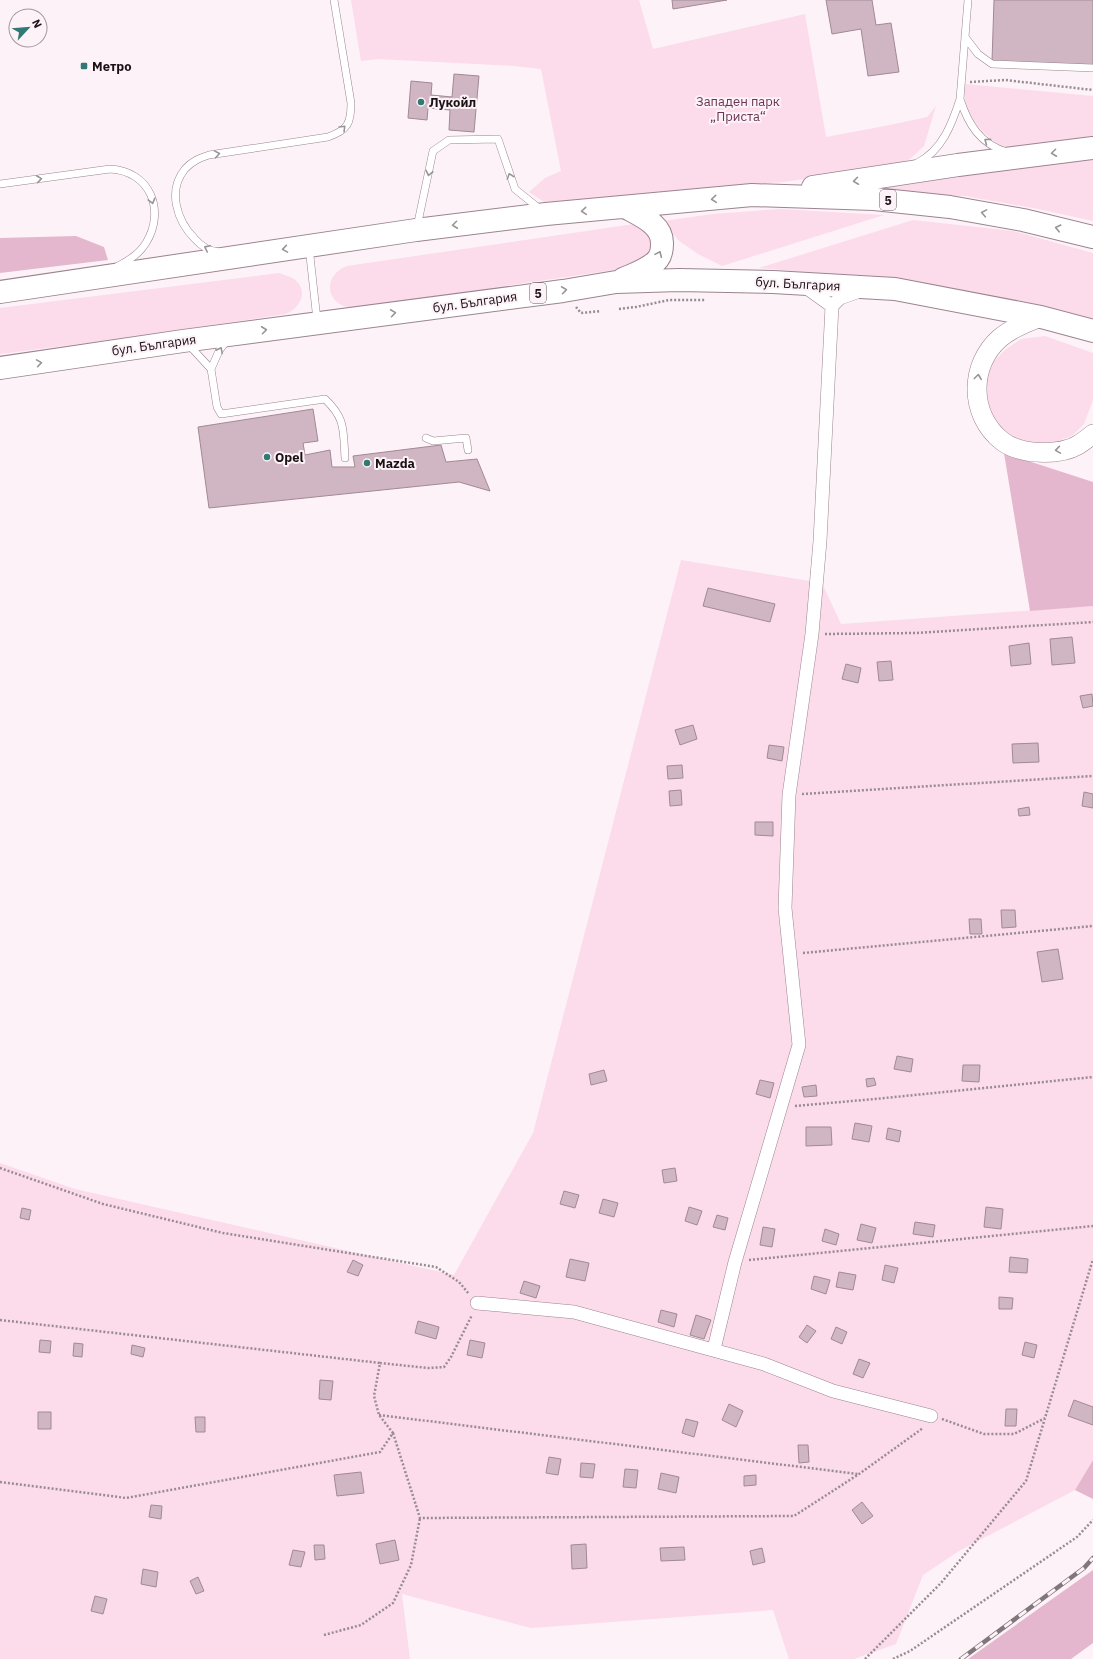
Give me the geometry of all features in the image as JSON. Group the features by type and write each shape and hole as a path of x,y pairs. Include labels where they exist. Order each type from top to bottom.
{"highway":[{"path":"752,195 1093,148"},
{"name":"5","path":"0,292 416,230 546,214 752,195 874,199 950,207 1023,220 1093,237"},
{"path":"616,282 649,266 658,259 662,250 660,232 655,226 648,220 625,207"},
{"name":"бул. България","path":"0,368 234,334 563,291 616,282 679,280 895,289 1041,317 1085,328"}],"main road":[{"path":"1041,317 1020,325 1001,337 987,352 979,368 977,388 980,410 990,429 1003,442 1020,450 1038,452 1060,451 1078,445 1093,434"}],"street":[{"path":"800,284 814,292 832,306"},
{"path":"714,1350 735,1262 799,1045 785,908 789,795 812,634 820,541 832,306 840,298 849,294 879,288"},
{"path":"477,1303 574,1312 764,1364 833,1391 931,1416"}],"lane":[{"path":"259,254 214,252 201,246 190,234 178,214 175,196 177,183 185,169 194,160 209,155 328,137 337,134 346,128 351,117 351,103 334,0"},
{"path":"887,176 925,159 934,151 948,131 960,99 968,0"},
{"path":"965,37 978,54 992,64 1093,68"},
{"path":"960,99 965,117 981,138 1002,151 1022,157"},
{"path":"416,230 433,151 449,140 498,139 515,189 546,214"},
{"path":"0,184 110,169 133,174 143,182 154,204 155,219 146,244 136,255 124,264 80,281"},
{"path":"308,245 318,323"},
{"path":"211,369 224,343 234,334"},
{"path":"183,341 191,346 211,369 217,407 221,414 325,399 335,408 342,422 345,458"},
{"path":"426,438 433,441 466,438 468,450"}],"path":[{"path":"961,83 1006,80 1093,90"},
{"path":"619,309 669,300 708,300"},
{"path":"581,313 601,311"},
{"path":"812,634 916,633 1093,622"},
{"path":"789,795 1093,776"},
{"path":"790,954 1093,926"},
{"path":"780,1107 1093,1077"},
{"path":"0,1168 104,1204 223,1233 436,1267 459,1282 477,1303 464,1334 444,1367 428,1368 0,1320"},
{"path":"735,1262 1093,1226"},
{"path":"865,1659 941,1583 1026,1481 1093,1259"},
{"path":"324,1635 361,1625 393,1603 411,1565 420,1518 393,1433 379,1415 374,1396 380,1363"},
{"path":"379,1415 859,1474"},
{"path":"420,1518 794,1516 859,1474 927,1426 931,1416 984,1434 1014,1434 1046,1418"},
{"path":"0,1482 126,1498 380,1452 393,1433"},
{"path":"893,1659 910,1651 1077,1537 1093,1520"}],"green space":[{"name":"Западен парк „Приста“","path":"351,0 639,0 653,49 805,14 826,137 927,117 936,106 924,146 910,159 893,167 783,182 722,186 621,200 552,207 529,192 545,178 561,171 541,69 514,66 378,59 361,61"},
{"path":"965,84 1093,96 1093,139 1022,149 1014,149 1003,146 988,136 976,124 968,110 965,100"},
{"path":"1093,156 1093,221 1038,209 965,196 854,191"},
{"path":"780,209 884,215 722,266 698,254 678,240 664,221 712,214"},
{"path":"913,220 1013,231 1093,253 1093,322 1032,304 905,281 759,268"},
{"path":"634,224 650,235 652,243 651,255 635,267 354,308 337,302 330,290 330,283 333,277 347,266"},
{"path":"279,273 294,279 299,283 302,293 296,308 286,314 126,338 0,354 0,308"},
{"path":"1045,336 1093,353 1093,400 1084,424 1073,435 1055,443 1030,445 1012,438 996,424 986,404 984,383 990,365 1005,350 1021,339"},
{"path":"681,560 822,583 841,624 1093,606 1093,1460 1075,1490 959,1551 923,1575 896,1644 854,1659 789,1659 773,1610 531,1628 402,1594 410,1659 0,1659 0,1163 75,1189 454,1275 533,1133"}],"shaded area":[{"path":"76,236 104,247 108,260 0,273 0,238"},
{"path":"1004,453 1093,482 1093,606 1030,611"},
{"path":"1093,1460 1093,1499 1075,1490"},
{"path":"1093,1570 1093,1643 1071,1659 968,1659"}],"building":[{"path":"672,0 727,0 673,9"},
{"path":"826,0 872,0 876,25 891,23 899,72 868,76 861,29 832,34"},
{"path":"994,0 1093,0 1093,65 992,61"},
{"path":"454,74 479,76 474,132 449,130 450,110 428,108 427,120 408,118 411,81 432,83 431,95 452,97"},
{"name":"Opel","path":"313,409 318,441 303,443 305,455 330,450 332,467 355,467 353,456 441,445 446,462 477,459 490,491 459,482 209,508 198,427"},
{"path":"708,588 775,604 770,622 703,606"},
{"path":"1072,637 1075,663 1052,665 1050,639"},
{"path":"1029,643 1031,664 1011,666 1009,646"},
{"path":"891,661 893,680 879,681 877,662"},
{"path":"846,664 861,668 858,683 842,679"},
{"path":"1092,694 1093,706 1083,708 1080,696"},
{"path":"693,725 697,739 680,745 675,730"},
{"path":"1038,743 1039,762 1013,763 1012,744"},
{"path":"769,745 784,747 782,761 767,758"},
{"path":"682,765 683,778 668,779 667,766"},
{"path":"681,790 682,805 670,806 669,791"},
{"path":"1084,792 1093,794 1093,808 1082,806"},
{"path":"1029,807 1030,815 1019,816 1018,809"},
{"path":"755,822 773,822 773,836 755,835"},
{"path":"1001,910 1015,910 1016,927 1002,928"},
{"path":"969,919 981,919 982,934 970,934"},
{"path":"1058,949 1063,979 1042,982 1037,952"},
{"path":"897,1056 913,1059 911,1072 894,1069"},
{"path":"963,1065 980,1065 979,1082 962,1081"},
{"path":"604,1070 607,1081 591,1085 589,1074"},
{"path":"874,1078 876,1085 867,1087 866,1079"},
{"path":"760,1080 774,1083 770,1098 756,1094"},
{"path":"816,1085 817,1096 804,1097 802,1087"},
{"path":"855,1123 872,1126 869,1142 852,1139"},
{"path":"806,1127 831,1127 832,1145 806,1146"},
{"path":"888,1128 901,1131 899,1142 886,1139"},
{"path":"675,1168 677,1181 664,1183 662,1170"},
{"path":"564,1191 579,1195 575,1208 560,1204"},
{"path":"603,1199 618,1203 614,1217 599,1213"},
{"path":"689,1207 702,1211 697,1225 685,1221"},
{"path":"986,1207 1003,1209 1001,1229 984,1227"},
{"path":"22,1208 31,1210 29,1220 20,1218"},
{"path":"717,1215 728,1218 725,1230 713,1227"},
{"path":"915,1222 935,1225 933,1237 913,1234"},
{"path":"861,1224 876,1228 872,1243 857,1240"},
{"path":"763,1227 775,1229 772,1247 760,1245"},
{"path":"825,1229 839,1234 836,1245 822,1241"},
{"path":"1010,1257 1028,1259 1027,1273 1009,1272"},
{"path":"570,1259 589,1263 585,1281 566,1277"},
{"path":"353,1260 363,1265 358,1276 347,1272"},
{"path":"885,1265 898,1268 894,1283 882,1280"},
{"path":"839,1272 856,1275 853,1290 836,1287"},
{"path":"814,1276 830,1280 826,1294 811,1289"},
{"path":"524,1281 540,1286 536,1298 520,1293"},
{"path":"999,1297 1013,1298 1012,1309 999,1309"},
{"path":"661,1310 677,1314 674,1327 658,1322"},
{"path":"696,1315 711,1320 704,1339 690,1335"},
{"path":"418,1321 439,1327 436,1339 415,1333"},
{"path":"807,1325 816,1331 807,1343 799,1337"},
{"path":"836,1327 847,1332 842,1344 831,1339"},
{"path":"40,1340 51,1341 50,1353 39,1352"},
{"path":"470,1340 485,1343 482,1358 467,1355"},
{"path":"1025,1342 1037,1345 1034,1358 1022,1355"},
{"path":"74,1343 83,1344 82,1357 73,1356"},
{"path":"132,1345 145,1348 143,1357 131,1354"},
{"path":"859,1359 870,1363 863,1378 853,1374"},
{"path":"320,1380 333,1381 331,1400 319,1399"},
{"path":"1074,1400 1093,1407 1093,1425 1068,1416"},
{"path":"729,1404 743,1411 736,1427 722,1420"},
{"path":"1006,1409 1017,1409 1016,1426 1005,1426"},
{"path":"38,1412 51,1412 51,1429 38,1429"},
{"path":"195,1417 205,1417 205,1432 196,1432"},
{"path":"686,1419 698,1422 694,1437 682,1433"},
{"path":"798,1445 808,1445 809,1462 799,1463"},
{"path":"549,1457 561,1459 558,1475 546,1473"},
{"path":"581,1463 595,1464 593,1478 580,1477"},
{"path":"625,1469 638,1470 636,1488 623,1487"},
{"path":"361,1472 364,1493 337,1496 334,1475"},
{"path":"661,1473 679,1477 676,1493 658,1489"},
{"path":"756,1475 756,1485 744,1486 744,1476"},
{"path":"862,1502 873,1516 862,1524 852,1510"},
{"path":"151,1505 162,1506 161,1519 149,1517"},
{"path":"395,1540 399,1560 380,1564 376,1544"},
{"path":"586,1544 587,1568 572,1569 571,1545"},
{"path":"314,1545 324,1545 325,1559 315,1560"},
{"path":"684,1547 685,1560 661,1561 660,1548"},
{"path":"762,1548 765,1562 753,1565 750,1551"},
{"path":"293,1550 305,1552 301,1567 289,1565"},
{"path":"143,1569 158,1572 156,1587 141,1584"},
{"path":"198,1577 204,1591 196,1594 190,1581"},
{"path":"95,1596 107,1599 103,1614 91,1611"}],"railway":[{"path":"961,1659 1084,1568 1093,1558"}],"place":[{"name":"Метро","path":"84,66"},
{"name":"Лукойл","path":"421,102"},
{"name":"Opel","path":"267,457"},
{"name":"Mazda","path":"367,463"}]}
